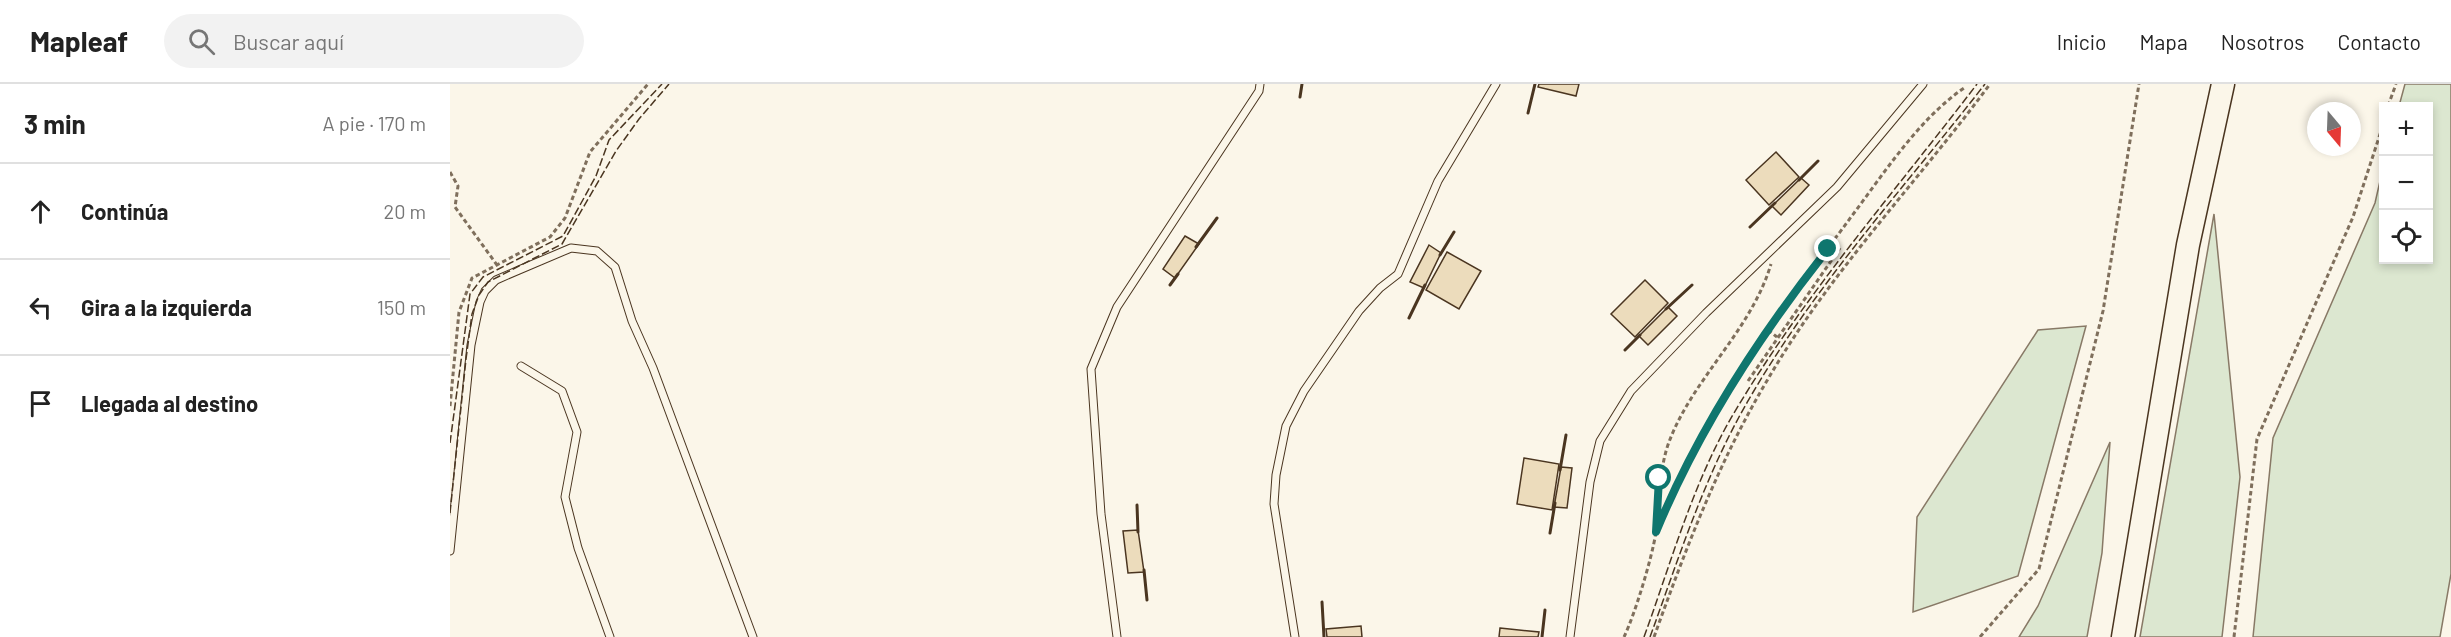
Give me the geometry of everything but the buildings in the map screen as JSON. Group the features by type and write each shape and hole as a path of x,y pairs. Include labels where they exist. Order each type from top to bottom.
{"highway":[{"path":"2123,637 2188,245 2223,84"}],"lane":[{"path":"1117,637 1101,514 1091,369 1117,307 1219,155 1259,91 1260,84"},
{"path":"1295,637 1274,504 1276,475 1286,426 1309,382 1353,320 1380,288 1398,274 1438,181 1496,84"},
{"path":"1570,637 1590,482 1600,441 1631,392 1706,313 1837,187 1923,84"},
{"path":"450,550 471,345 480,302 485,291 496,280 571,248 597,251 615,267 632,321 653,368 753,637"},
{"path":"521,366 562,391 577,432 565,497 578,548 610,637"}],"path":[{"path":"450,406 459,312 471,278 550,237 565,218 590,152 648,84"},
{"path":"1654,637 1691,533 1725,456 1768,377 1832,283 1990,84"},
{"path":"1980,637 2038,569 2103,311 2139,84"},
{"path":"2389,102 2396,84"},
{"path":"1624,637 1656,532 1693,452 1768,330 1893,161 1944,102 1964,88"},
{"path":"2234,637 2257,439 2353,217 2379,137"},
{"path":"450,172 458,186 455,207 497,265"},
{"path":"1656,532 1659,478 1669,442 1681,415 1742,325 1769,272 1777,245"},
{"path":"1748,381 1840,248"},
{"path":"1768,330 1777,337"}],"green space":[{"path":"2405,84 2451,84 2451,574 2440,637 2253,637 2273,438 2375,203 2379,186 2379,264 2433,264 2433,102 2400,102"},
{"path":"2214,214 2240,477 2222,637 2140,637"},
{"path":"2086,326 2018,576 1913,612 1917,517 2038,330"},
{"path":"2110,442 2102,553 2087,637 2019,637 2038,606"}],"fence":[{"path":"450,443 470,294 483,277 563,236 596,176 609,140 662,84"},
{"path":"450,513 466,359 472,314 479,295 488,282 562,244 616,151 639,119 669,84"},
{"path":"1644,637 1706,467 1734,413 1761,369 1820,286 1977,84"},
{"path":"1650,637 1713,470 1739,417 1765,372 1793,329 1855,246 1985,84"}],"wall":[{"path":"1300,97 1302,84"},
{"path":"1528,113 1535,84"},
{"path":"1799,180 1818,161"},
{"path":"1750,227 1775,203"},
{"path":"1196,247 1217,218"},
{"path":"1440,255 1454,232"},
{"path":"1170,285 1178,274"},
{"path":"1409,318 1425,285"},
{"path":"1666,309 1692,285"},
{"path":"1625,350 1640,335"},
{"path":"1560,470 1566,435"},
{"path":"1550,533 1555,503"},
{"path":"1137,505 1138,532"},
{"path":"1144,570 1147,600"},
{"path":"1322,602 1324,637"},
{"path":"1542,637 1545,610"}],"route":[{"path":"1659,478 1656,532 1672,493 1693,452 1751,354 1789,298 1828,249"}]}
